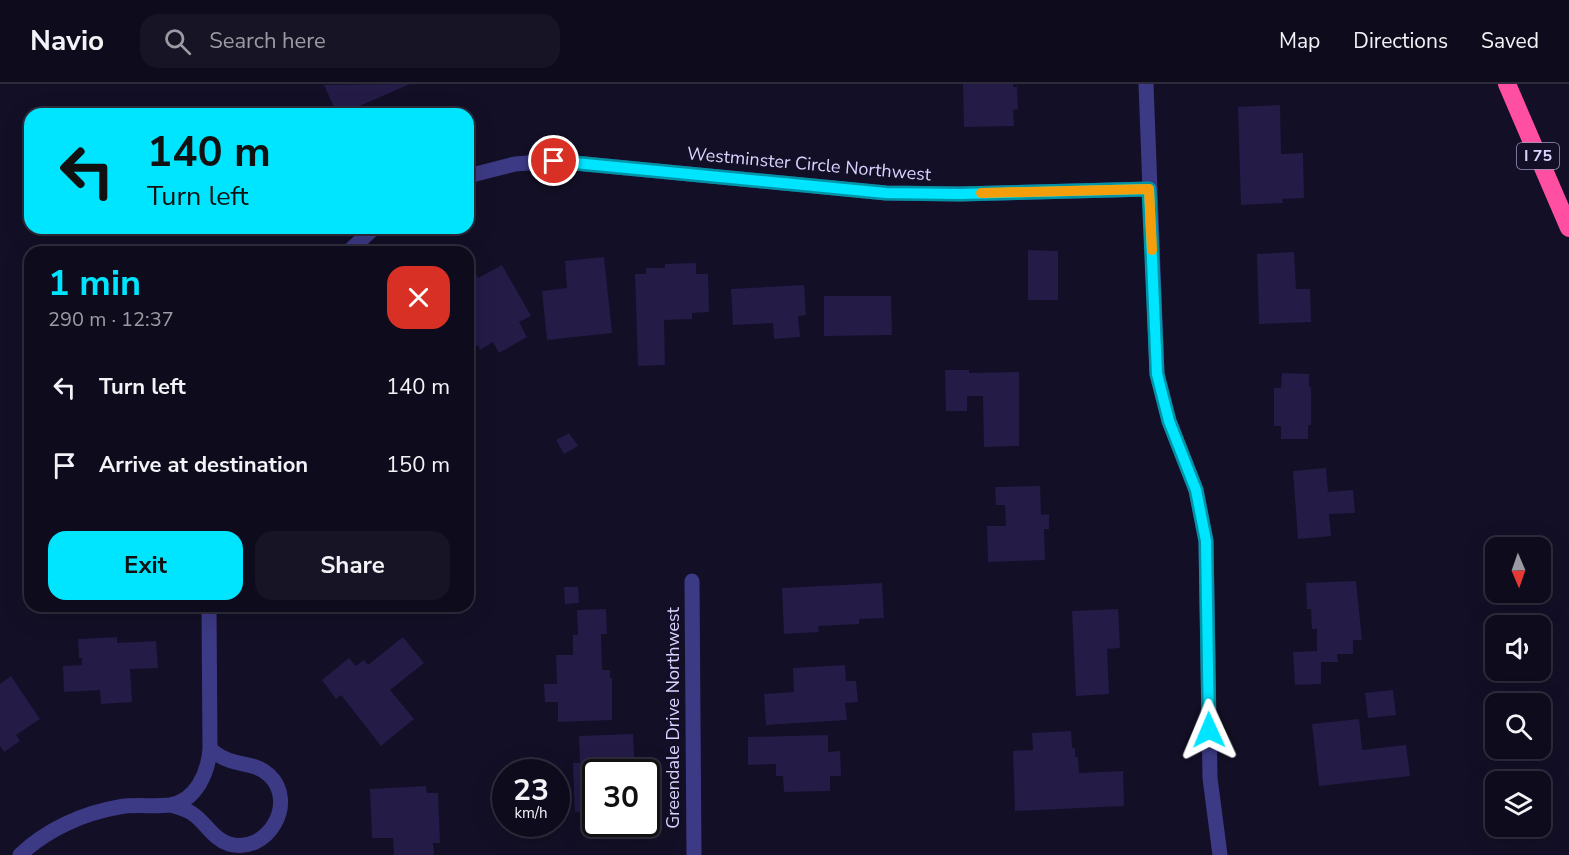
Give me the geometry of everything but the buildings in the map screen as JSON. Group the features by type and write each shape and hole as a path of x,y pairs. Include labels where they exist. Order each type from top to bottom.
{"highway":[{"name":"I 75","path":"1507,84 1569,228"}],"street":[{"path":"1146,84 1157,374 1169,421 1196,490 1206,541 1210,778 1220,855"},
{"name":"Westminster Circle Northwest","path":"474,174 514,164 554,161 886,193 960,194 1149,189"},
{"path":"354,246 366,234"},
{"name":"Greendale Drive Northwest","path":"692,581 694,855"},
{"path":"172,805 192,793 209,766 209,612"},
{"path":"20,855 31,845 73,820 120,806 172,805 194,814 212,834 229,844 240,845 255,842 264,837 275,826 280,811 281,799 271,777 258,766 226,759 210,750"}],"slow traffic":[{"path":"981,193 1149,189 1152,250"}],"route":[{"path":"554,161 886,193 960,194 1149,189 1157,374 1169,421 1196,490 1206,541 1209,730"}]}
